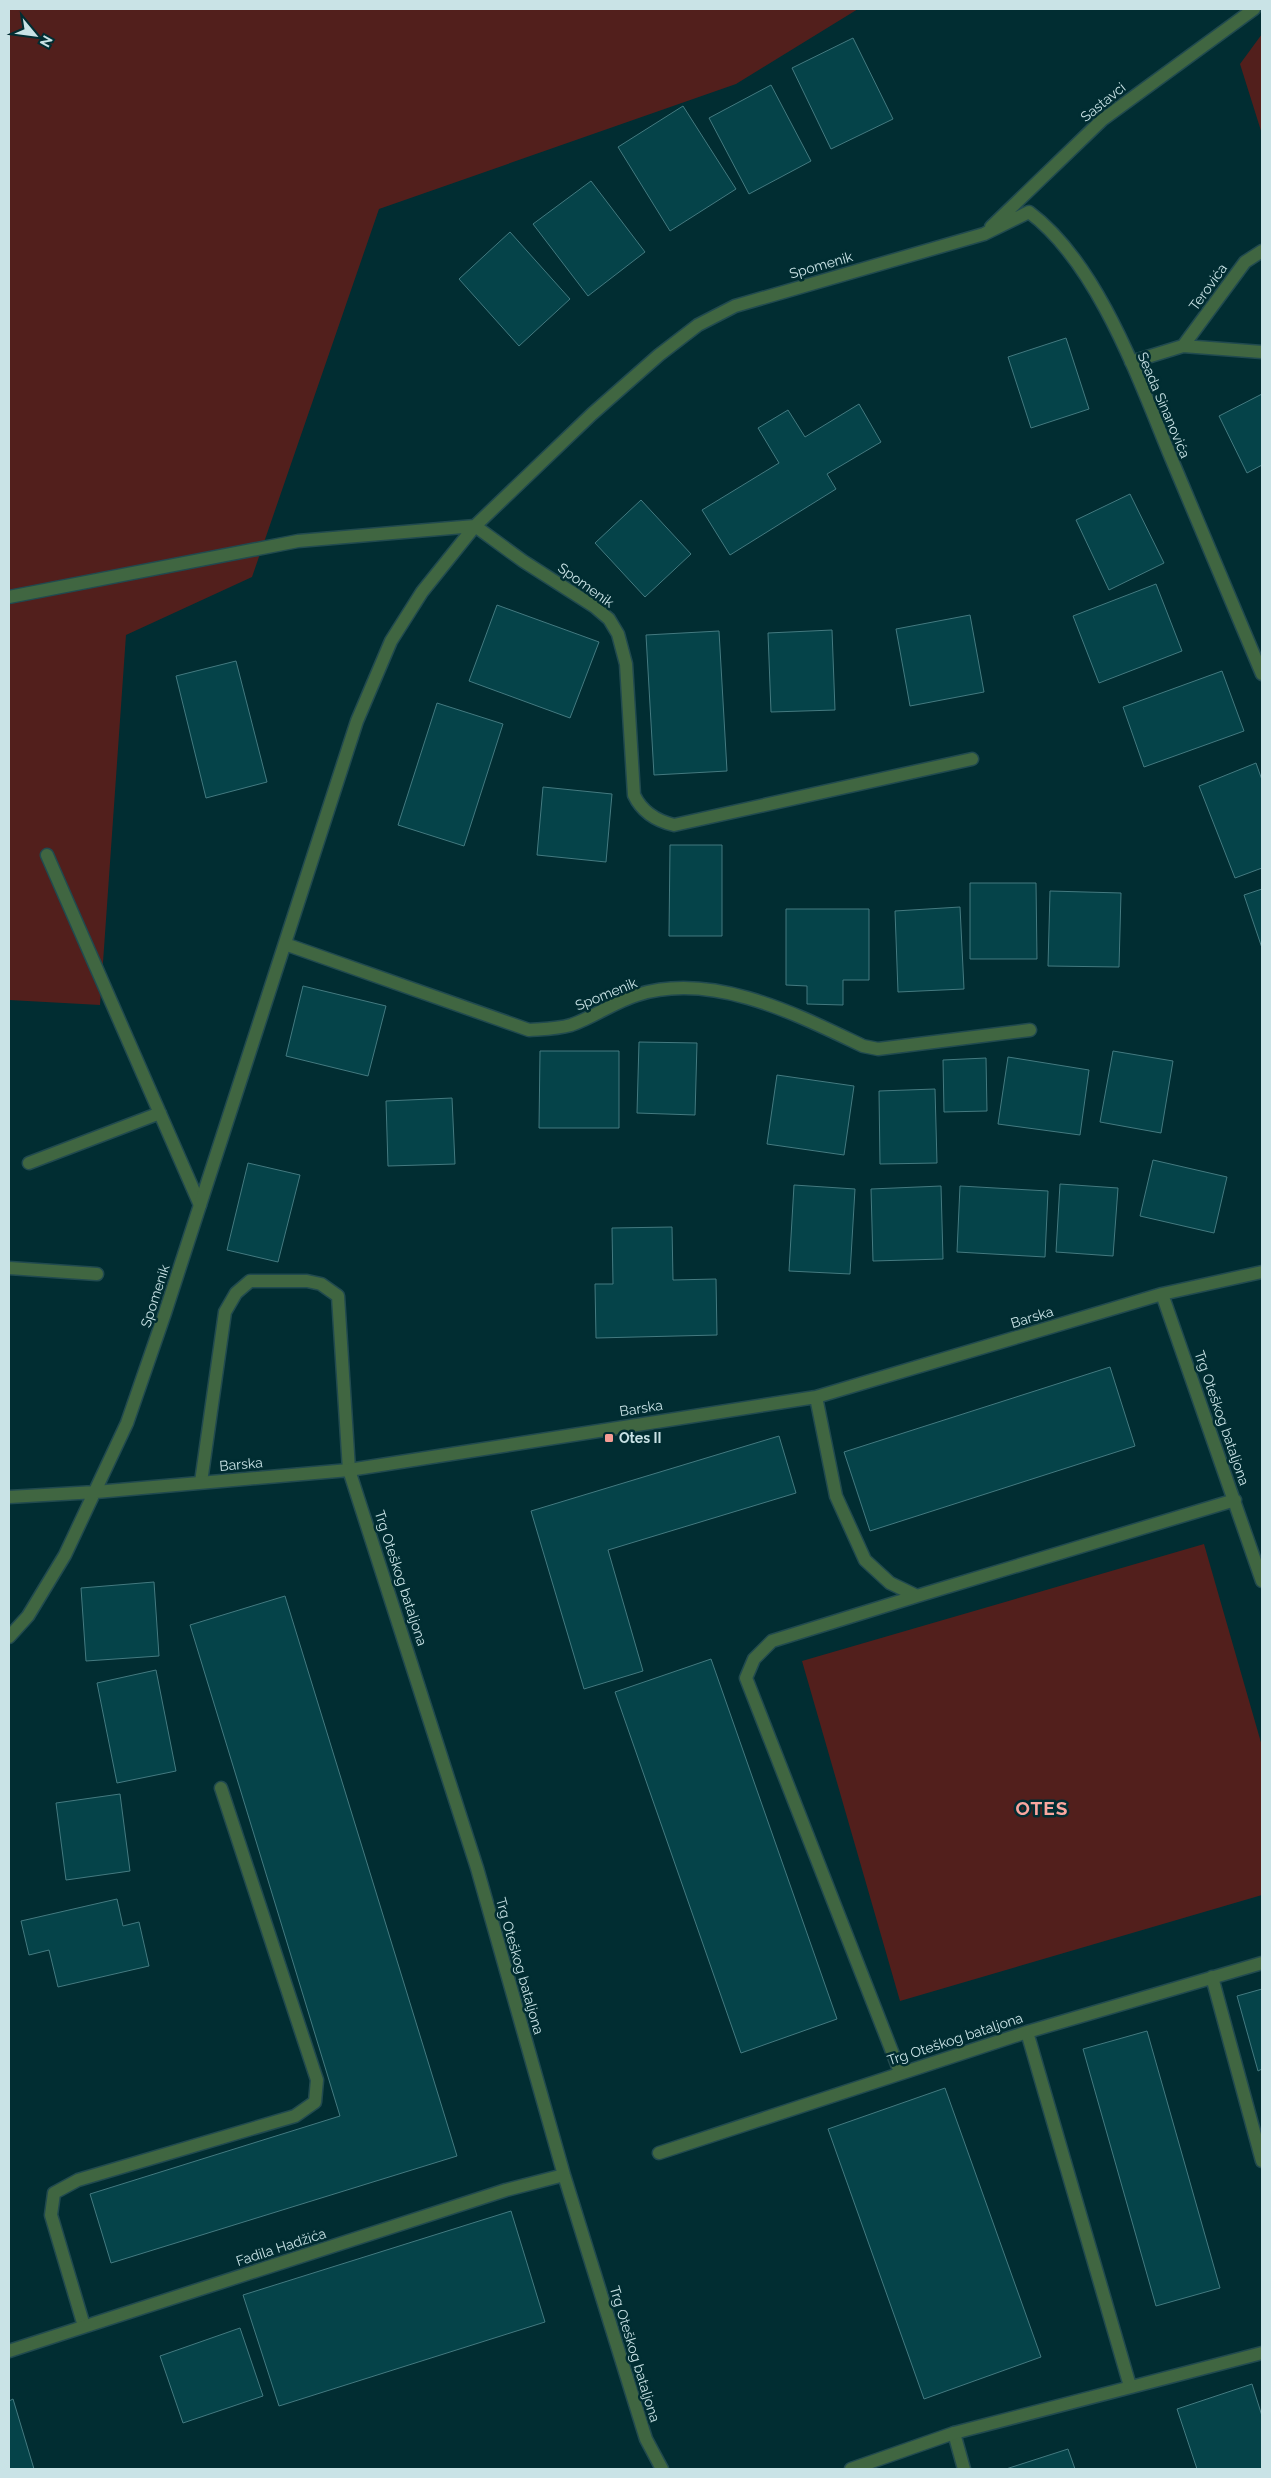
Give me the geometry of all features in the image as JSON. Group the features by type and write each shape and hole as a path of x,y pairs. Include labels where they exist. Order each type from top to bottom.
{"street":[{"name":"Sastavci","path":"984,234 1102,120 1254,9"},
{"name":"Seada Sinanovića","path":"984,234 1029,212 1047,226 1061,241 1096,292 1130,362 1262,674"},
{"name":"Spomenik","path":"9,1637 28,1616 65,1555 127,1423 200,1206 356,721 372,680 391,641 422,592 475,526 592,414 698,324 735,306 984,234"},
{"name":"Terovića","path":"1183,346 1245,262 1262,251"},
{"path":"1130,362 1183,346 1262,352"},
{"name":"Spomenik","path":"475,526 523,561 595,607 609,619 618,634 626,664 634,795 638,804 657,819 674,824 972,759"},
{"path":"9,597 298,540 475,526"},
{"path":"47,855 200,1206"},
{"name":"Spomenik","path":"285,944 529,1030 570,1025 638,994 676,988 705,988 748,997 863,1046 878,1050 1030,1030"},
{"path":"29,1163 160,1114"},
{"path":"9,1268 97,1274"},
{"name":"Barska","path":"9,1497 96,1492 349,1470 816,1397 1162,1294 1262,1272"},
{"name":"Trg Oteškog bataljona","path":"201,1482 225,1312 236,1293 250,1281 308,1281 321,1284 338,1296 349,1470 477,1868 564,2175 646,2440 662,2469"},
{"name":"Trg Oteškog bataljona","path":"1162,1294 1262,1581"},
{"path":"816,1397 836,1496 865,1560 890,1583 917,1596"},
{"path":"900,2072 746,1678 754,1659 772,1641 1235,1500"},
{"path":"84,2326 51,2215 54,2193 78,2180 295,2116 315,2102 318,2080 221,1788"},
{"name":"Trg Oteškog bataljona","path":"659,2153 1026,2032 1262,1963"},
{"path":"1212,1977 1262,2161"},
{"path":"1026,2032 1130,2386"},
{"name":"Fadila Hadžića","path":"9,2351 506,2190 564,2175"},
{"path":"851,2469 954,2433 1262,2353"},
{"path":"954,2433 964,2469"}],"shaded area":[{"path":"9,9 858,9 736,84 379,209 252,577 126,635 100,1005 9,1000"},
{"path":"1262,34 1262,134 1240,64"},
{"path":"1204,1544 1262,1746 1262,1895 900,2001 802,1661"}],"building":[{"path":"853,38 893,119 831,149 792,68"},
{"path":"771,85 811,161 749,194 709,118"},
{"path":"683,106 736,189 670,231 618,147"},
{"path":"591,181 645,252 588,296 533,224"},
{"path":"510,232 570,299 519,346 459,279"},
{"path":"1066,338 1089,409 1031,428 1008,357"},
{"path":"1262,394 1262,465 1247,473 1219,416"},
{"path":"859,404 881,442 827,474 836,489 730,555 702,510 779,463 758,428 788,410 805,437"},
{"path":"1130,494 1164,563 1109,590 1076,520"},
{"path":"641,500 691,554 645,597 595,543"},
{"path":"1156,584 1182,651 1099,683 1073,616"},
{"path":"497,605 599,642 570,718 469,681"},
{"path":"970,615 984,692 910,706 896,629"},
{"path":"832,630 835,710 771,712 768,633"},
{"path":"719,631 727,771 654,775 646,635"},
{"path":"236,661 267,782 206,798 176,676"},
{"path":"1222,671 1244,731 1144,767 1123,707"},
{"path":"437,703 503,724 464,846 398,825"},
{"path":"1256,763 1262,780 1262,868 1235,878 1199,786"},
{"path":"543,787 612,794 606,862 537,855"},
{"path":"670,845 722,845 722,936 669,936"},
{"path":"970,883 1036,883 1037,959 970,959"},
{"path":"1262,889 1262,948 1244,895"},
{"path":"1050,891 1121,893 1119,967 1048,966"},
{"path":"960,907 964,989 898,992 895,911"},
{"path":"786,909 869,909 869,980 843,980 843,1005 807,1004 807,986 786,985"},
{"path":"303,986 386,1006 368,1076 286,1056"},
{"path":"639,1042 697,1043 695,1115 637,1113"},
{"path":"540,1051 619,1051 619,1128 539,1128"},
{"path":"1113,1051 1173,1061 1161,1133 1100,1122"},
{"path":"1008,1057 1089,1070 1080,1135 998,1124"},
{"path":"986,1058 987,1111 944,1112 943,1060"},
{"path":"777,1075 854,1086 844,1155 767,1144"},
{"path":"935,1089 937,1163 880,1164 879,1091"},
{"path":"452,1098 455,1164 388,1166 386,1101"},
{"path":"1153,1160 1227,1177 1214,1233 1140,1216"},
{"path":"248,1163 300,1175 278,1262 227,1250"},
{"path":"1060,1184 1118,1188 1113,1256 1056,1252"},
{"path":"794,1185 855,1189 850,1274 789,1271"},
{"path":"941,1186 943,1259 873,1261 871,1189"},
{"path":"960,1186 1048,1191 1045,1257 957,1252"},
{"path":"672,1227 673,1280 716,1279 717,1335 596,1338 595,1284 613,1284 612,1228"},
{"path":"1110,1367 1135,1446 870,1531 844,1452"},
{"path":"779,1436 796,1493 608,1550 643,1671 584,1689 531,1511"},
{"path":"154,1582 159,1656 86,1661 81,1588"},
{"path":"285,1596 457,2156 111,2263 90,2194 340,2116 190,1625"},
{"path":"711,1659 837,2019 741,2053 615,1692"},
{"path":"156,1670 176,1771 117,1783 97,1683"},
{"path":"120,1794 130,1871 66,1880 56,1803"},
{"path":"117,1899 123,1926 139,1922 149,1966 58,1987 49,1950 29,1955 21,1921"},
{"path":"1262,1989 1262,2069 1258,2071 1237,1996"},
{"path":"1147,2031 1220,2288 1156,2306 1083,2049"},
{"path":"945,2088 1041,2357 924,2399 828,2129"},
{"path":"511,2211 545,2322 279,2406 243,2295"},
{"path":"240,2328 263,2396 183,2423 160,2356"},
{"path":"1252,2384 1262,2416 1262,2469 1197,2469 1177,2409"},
{"path":"13,2399 34,2469 9,2469 9,2401"},
{"path":"1068,2449 1075,2469 1006,2469"}],"place":[{"name":"Otes II","path":"609,1438"}],"district":[{"name":"OTES","path":"1042,1808"}]}
